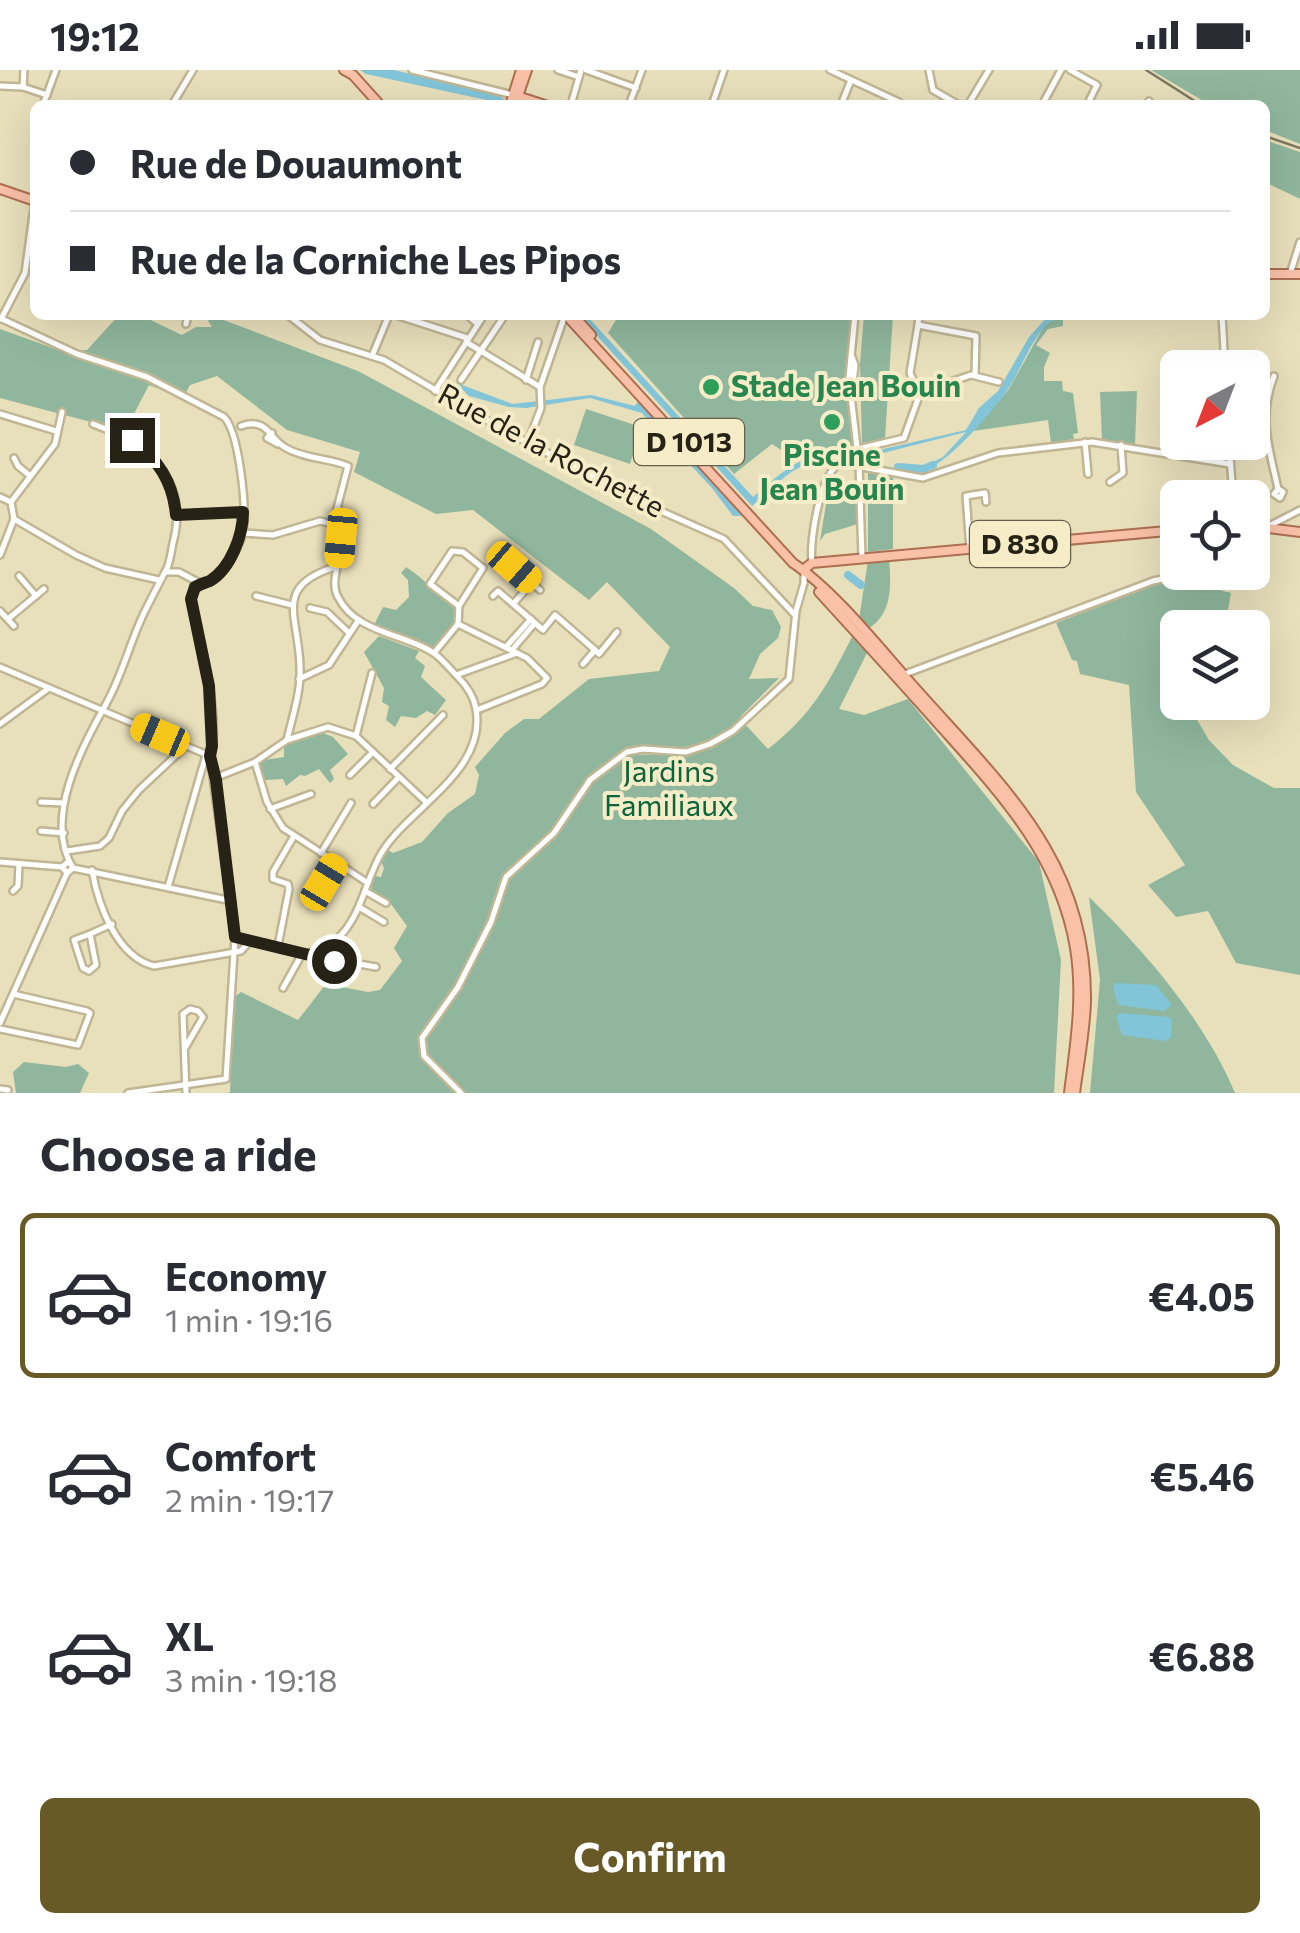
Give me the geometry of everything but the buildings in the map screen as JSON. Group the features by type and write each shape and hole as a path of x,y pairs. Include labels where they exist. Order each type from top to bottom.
{"main road":[{"path":"514,100 524,70"},
{"path":"350,73 374,100"},
{"path":"0,188 30,198"},
{"path":"1270,274 1297,272"},
{"name":"D 1013","path":"573,320 1036,828 1068,894 1078,930 1086,1004 1072,1093"},
{"path":"1270,527 1300,532"},
{"name":"D 830","path":"812,563 1160,532"},
{"path":"803,570 812,563"}],"street":[{"path":"24,70 24,87"},
{"path":"45,100 56,70"},
{"path":"175,100 192,70"},
{"path":"412,70 511,100"},
{"path":"558,70 582,72 636,88"},
{"path":"631,100 642,70"},
{"path":"714,100 724,70"},
{"path":"830,70 894,100"},
{"path":"929,70 933,90 950,100"},
{"path":"971,100 989,70"},
{"path":"1045,100 1061,70"},
{"path":"1070,70 1098,85 1090,100"},
{"path":"573,100 582,72"},
{"path":"843,100 851,80"},
{"path":"0,86 24,87 47,94"},
{"path":"30,241 26,274 1,319 77,354 146,377 224,416 233,430 243,533 222,570 209,581 197,584 180,572 166,572"},
{"path":"1297,272 1300,242"},
{"path":"186,324 187,320"},
{"name":"Rue de la Rochette","path":"294,320 320,340 372,356 652,508 724,539 795,615"},
{"path":"372,356 389,320"},
{"path":"407,320 467,340 540,387"},
{"path":"473,320 478,324"},
{"path":"436,391 481,320"},
{"path":"461,380 501,320"},
{"path":"528,442 542,404 540,387 566,320"},
{"path":"855,320 852,357 848,362 859,464 862,558"},
{"path":"858,451 904,438 920,395 910,373 918,320"},
{"path":"1222,320 1224,350"},
{"path":"918,325 974,334 978,340 975,375"},
{"path":"526,380 538,342"},
{"path":"920,395 975,375 999,382"},
{"path":"1270,386 1274,376"},
{"path":"0,554 12,521 10,502 54,444 62,412"},
{"path":"0,414 56,431"},
{"path":"242,426 259,423 282,446 348,466 333,524 341,538 338,599 328,612"},
{"path":"13,994 90,1013 78,1045 0,1026 13,994 67,867 64,803 75,766 166,572 176,515 168,482 153,458 132,440 93,424"},
{"path":"1085,442 1088,474"},
{"path":"812,563 819,505 834,466 859,464 923,478 998,453 1085,442 1230,464"},
{"path":"1110,482 1123,473 1121,445"},
{"path":"1270,451 1278,489"},
{"path":"14,458 30,475"},
{"path":"1230,460 1231,480"},
{"path":"970,548 966,496 985,493 986,502"},
{"path":"0,497 10,502"},
{"path":"1270,525 1300,510"},
{"path":"176,515 243,512"},
{"path":"2,525 12,521 91,562 159,580"},
{"path":"243,533 273,534 320,521 333,524"},
{"path":"434,653 458,624 459,606 482,568 463,552 452,551 430,584 459,606"},
{"path":"287,740 299,679 294,595 316,572 339,566"},
{"path":"514,567 540,590"},
{"path":"461,1093 426,1059 422,1038 458,987 491,922 509,872 551,837 590,780 617,758 637,750 680,752 710,744 733,730 790,677 803,570"},
{"path":"19,576 36,596"},
{"path":"901,677 1160,579"},
{"path":"513,604 532,583"},
{"path":"168,888 212,746 209,686 191,599 197,584"},
{"path":"8,619 44,589"},
{"path":"493,596 498,591 543,630 555,615 598,654 618,632"},
{"path":"256,596 292,605"},
{"path":"283,988 302,954 332,943 359,908 392,838 465,759 476,726 471,694 434,653 372,628 338,599"},
{"path":"310,608 328,612 348,632"},
{"path":"0,611 14,626"},
{"path":"299,679 329,666 359,620"},
{"path":"456,675 512,650 533,621"},
{"path":"458,624 512,650 541,669 546,681 476,710"},
{"path":"583,664 594,650"},
{"path":"0,667 208,755"},
{"path":"356,736 372,673"},
{"path":"0,724 49,688"},
{"path":"390,769 443,716"},
{"path":"215,778 255,762 287,740 328,727 356,736 426,802"},
{"path":"67,851 100,846 139,790 186,746"},
{"path":"350,775 373,752"},
{"path":"128,1093 186,1089 226,1079 235,937 215,778 208,755"},
{"path":"255,762 270,809 283,828 368,883"},
{"path":"374,804 400,777"},
{"path":"270,809 310,794"},
{"path":"41,802 64,803"},
{"path":"321,853 351,803"},
{"path":"41,831 64,833"},
{"path":"278,948 289,889 288,884 273,878 273,872 294,836"},
{"path":"0,862 92,870 232,901"},
{"path":"313,902 336,863"},
{"path":"14,891 18,886 19,864"},
{"path":"92,870 112,924 131,956 154,966 240,951 250,941"},
{"path":"365,891 386,903"},
{"path":"359,908 384,922"},
{"path":"90,934 96,965 89,971 83,968 74,940 112,924"},
{"path":"235,937 376,967"},
{"path":"185,1048 200,1026 202,1017 198,1010 190,1009 183,1014 186,1089"},
{"path":"0,1090 8,1090"}],"green space":[{"path":"1151,70 1300,70 1300,144 1270,132 1270,100 1202,100"},
{"path":"1270,142 1300,152 1300,199 1270,184"},
{"name":"Jardins Familiaux","path":"114,320 150,320 182,335 196,327 212,327 209,320 224,320 358,371 651,529 753,606 772,610 781,627 778,638 760,654 749,679 779,678 741,720 696,745 624,749 626,755 689,754 712,746 744,723 768,749 818,698 853,635 868,651 839,709 864,715 908,699 1039,862 1061,960 1054,1093 227,1093 234,997 241,992 298,1020 326,984 368,992 380,990 402,961 394,948 407,926 391,904 373,894 371,885 375,876 381,877 386,849 393,853 422,842 448,813 475,794 479,775 475,767 505,733 524,719 539,719 589,679 659,671 670,647 607,582 589,600 473,510 436,514 354,472 360,452 287,430 217,376 190,385 183,398 149,385 125,431 0,398 0,329 61,351 87,350"},
{"path":"616,320 852,320 847,389 855,453 795,459 772,444 734,474 608,333"},
{"path":"864,320 893,320 885,438 862,443 860,363"},
{"path":"1052,320 1063,320 1063,326 1048,329 1036,345 1050,353 1044,381 1062,381 1063,391 1073,393 1078,433 1073,434 1074,439 1051,443 1048,420 973,431 1009,389 1044,326"},
{"path":"1137,391 1135,445 1102,440 1100,392"},
{"path":"586,409 641,427 630,464 574,445"},
{"path":"868,471 893,478 893,549 868,552"},
{"path":"827,498 857,500 858,524 825,534 820,541"},
{"path":"889,559 886,607 868,629 859,620 868,560"},
{"path":"406,567 454,606 457,622 434,649 373,627 383,607 396,610 409,597 408,580 401,573"},
{"path":"1160,583 1160,590 1231,593 1228,610 1160,610 1160,720 1197,720 1209,740 1233,765 1274,788 1300,788 1300,975 1236,963 1208,911 1176,917 1148,885 1185,865 1136,792 1129,685 1080,674 1056,623"},
{"path":"379,636 419,651 415,658 425,666 421,677 446,700 435,715 427,711 416,718 401,716 395,727 386,720 389,706 382,702 384,688 364,652"},
{"path":"321,732 333,737 348,754 330,770 334,779 330,783 319,769 300,775 286,786 283,779 265,780 260,764 264,760 284,757 284,744"},
{"path":"1089,897 1172,988 1207,1040 1235,1093 1090,1093 1100,980"},
{"path":"24,1062 66,1067 78,1064 89,1073 80,1093 16,1093 13,1072"}],"water":[{"path":"360,70 394,70 498,95 505,100 486,100"},
{"path":"583,320 591,320 753,497 798,462 822,455 855,454 856,462 821,461 798,468 752,506"},
{"path":"1044,320 1055,320 1033,342 997,405 945,458 924,470 923,467 943,457 966,432 879,454 879,450 966,430 979,408 998,391 1029,337"},
{"path":"446,379 513,404 591,395 635,406 638,401 742,516 733,516 642,413 590,398 509,407 469,396 443,382"},
{"path":"1116,983 1156,985 1172,1005 1164,1011 1118,1005 1113,987"},
{"path":"1120,1013 1169,1017 1171,1037 1166,1041 1122,1035 1116,1017"}],"waterway":[{"path":"898,467 924,469 933,465"},
{"path":"848,575 861,585"}],"railway":[{"path":"1146,70 1193,100"},
{"path":"1270,138 1300,148"}],"place":[{"name":"Stade Jean Bouin","path":"711,387"},
{"name":"Piscine Jean Bouin","path":"832,422"}],"route":[{"path":"132,440 161,469 174,497 176,515 243,512 243,533 222,570 195,587 191,599 209,686 210,756 235,937 334,961"}]}
